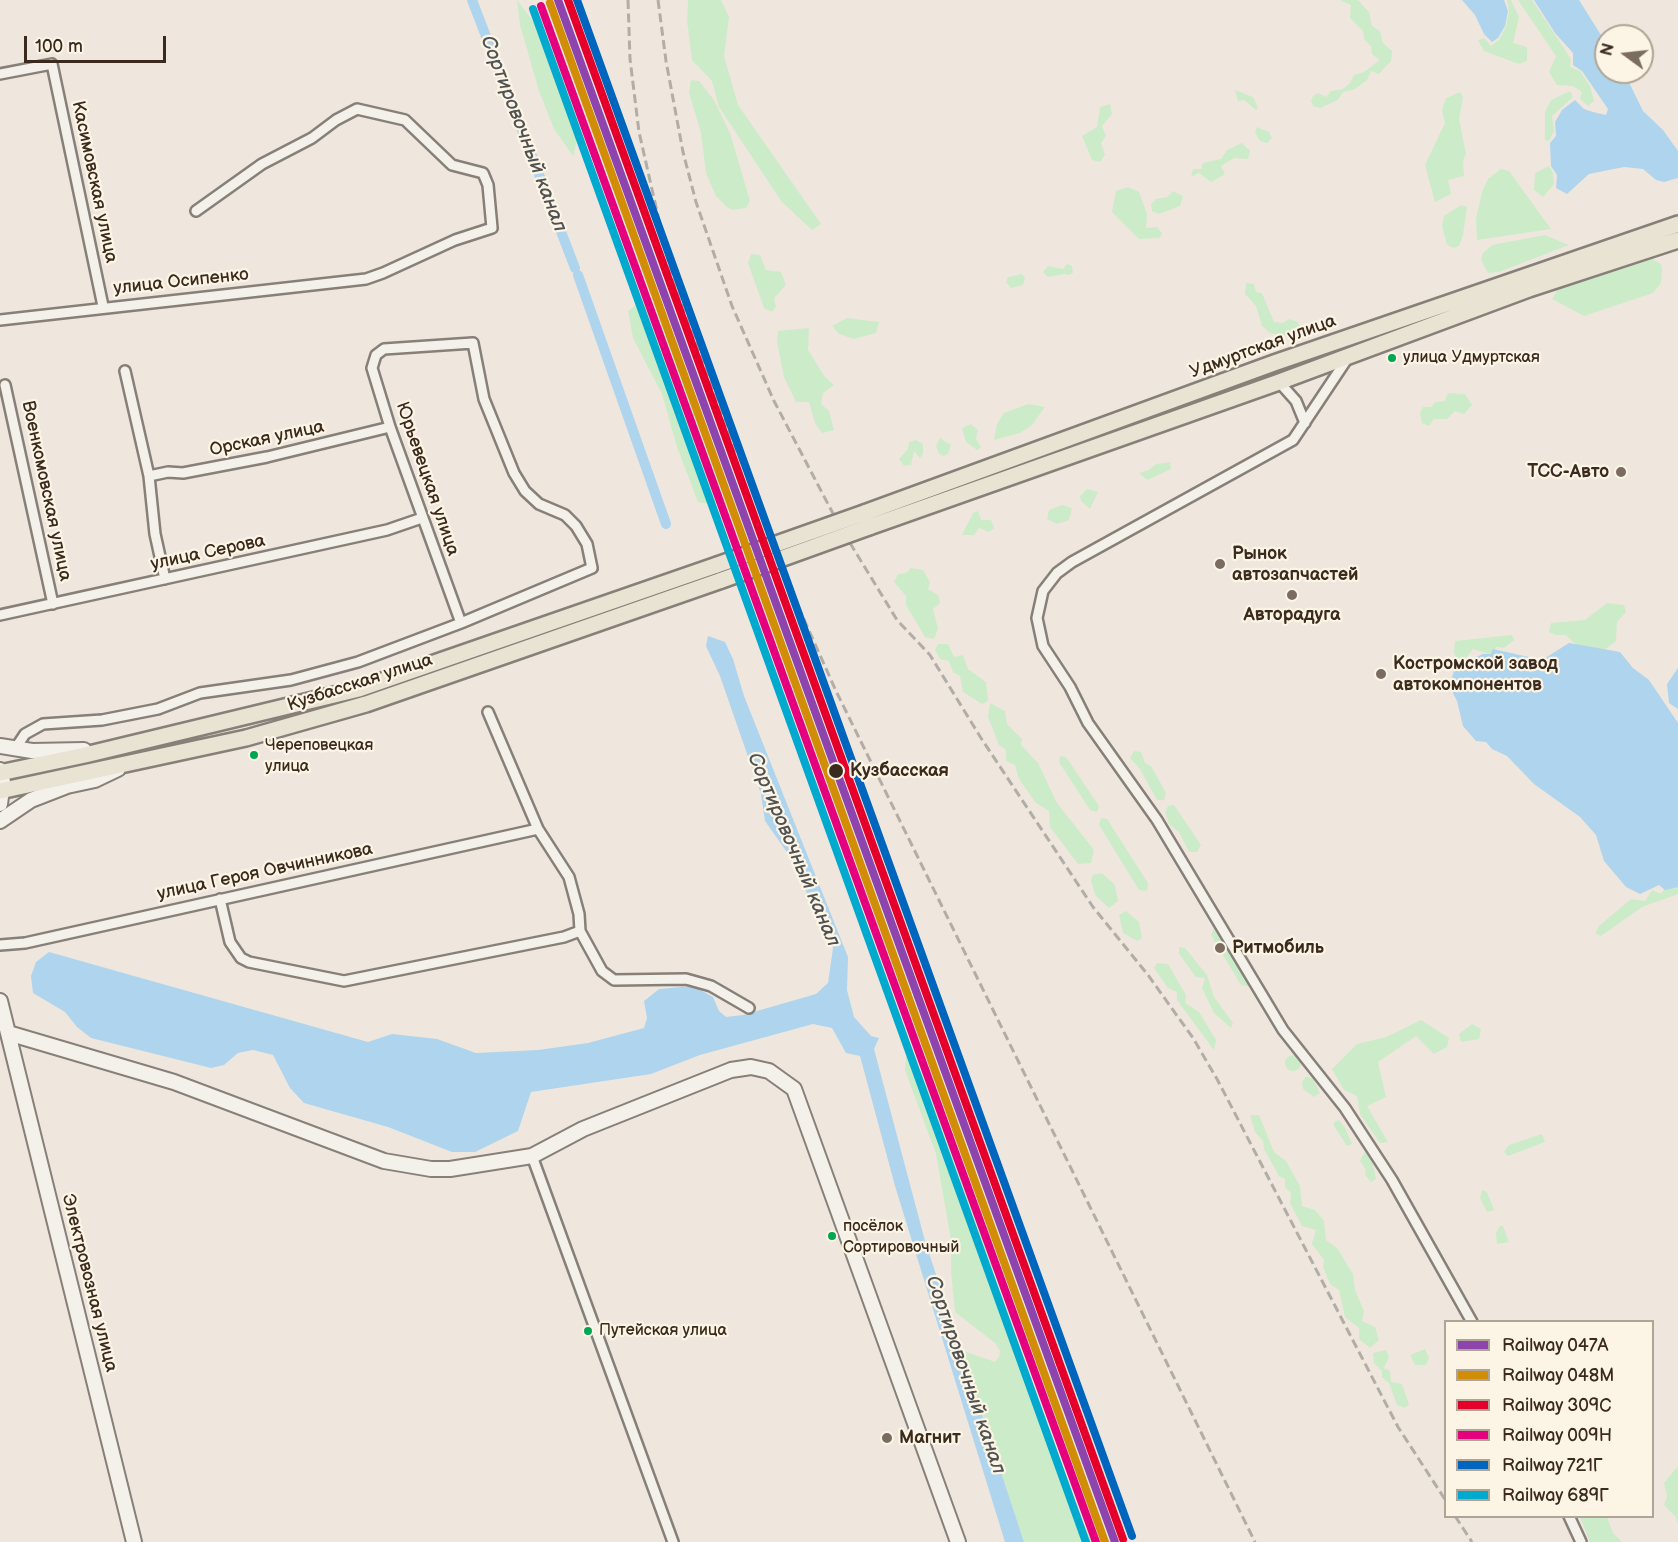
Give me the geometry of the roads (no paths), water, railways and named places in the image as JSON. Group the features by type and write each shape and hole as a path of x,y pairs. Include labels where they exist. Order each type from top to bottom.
{"main road":[{"name":"Удмуртская улица","path":"866,520 1274,363 1678,224"},
{"path":"719,573 866,520 1279,382 1529,289 1678,240"},
{"name":"Кузбасская улица","path":"1,772 125,746 359,688 719,573"},
{"name":"Кузбасская улица","path":"1,796 246,738 366,704 719,573"}],"street":[{"name":"Касимовская улица","path":"0,74 52,64 103,306"},
{"name":"улица Осипенко","path":"0,320 103,306 366,279 455,240 492,228 488,185 483,173 452,165 405,120 357,109 336,120 312,138 262,164 196,211"},
{"name":"Юрьевецкая улица","path":"461,623 390,427 372,368 376,354 384,350 473,343 484,399 514,473 525,491 539,504 565,515 576,526 587,544 592,568"},
{"path":"1348,357 1293,440 1072,562 1057,573 1043,591 1037,618 1043,646 1070,687 1089,723 1157,820 1283,1030 1345,1108 1392,1180 1471,1320"},
{"path":"125,371 149,476 155,534 165,579"},
{"path":"1279,382 1296,401 1305,423"},
{"name":"Военкомовская улица","path":"5,385 53,604"},
{"name":"Орская улица","path":"149,476 168,472 183,473 267,458 390,427"},
{"name":"улица Серова","path":"0,615 387,531 422,518"},
{"name":"Кузбасская улица","path":"15,749 25,734 43,724 102,720 158,709 200,693 313,675 358,662 461,623 592,568"},
{"path":"488,712 537,829 569,877 580,931 602,970 614,980 686,979 711,986 748,1008"},
{"path":"0,746 15,749 66,751 125,746"},
{"path":"0,820 32,800 67,786 96,780 127,765"},
{"path":"1,772 1,796"},
{"name":"улица Героя Овчинникова","path":"0,945 25,943 537,829"},
{"path":"220,899 230,942 241,958 249,962 344,981 564,937 580,931"},
{"name":"Электровозная улица","path":"0,1001 134,1542"},
{"path":"8,1033 174,1082 392,1163 450,1169 532,1155 583,1129 731,1070 751,1067 769,1071 795,1089 958,1542"},
{"path":"532,1155 673,1542"},
{"path":"1570,1518 1581,1542"}],"water":[{"path":"1462,0 1504,0 1508,11 1505,26 1498,38 1492,42 1484,34 1475,15"},
{"path":"1534,0 1579,0 1594,24 1594,84 1630,84 1643,111 1663,130 1678,151 1678,178 1664,182 1656,180 1643,169 1624,167 1589,174 1567,194 1556,188 1557,175 1551,166 1550,143 1556,136 1555,122 1562,110 1575,100 1584,109 1593,112 1606,115 1608,109 1582,71 1573,65 1573,53 1555,33"},
{"path":"708,636 725,642 733,659 744,696 848,957 847,990 854,1017 871,1036 879,1038 874,1049 925,1241 1024,1542 1005,1542 895,1186 860,1056 846,1053 832,1028 813,1024 700,1055 651,1074 531,1092 518,1131 475,1152 452,1152 388,1127 304,1103 290,1088 273,1055 253,1050 238,1053 224,1065 211,1068 91,1038 77,1027 65,1012 33,993 31,976 36,962 49,952 368,1042 392,1034 437,1039 476,1053 538,1050 588,1043 644,1028 647,1018 644,1001 659,989 693,986 713,997 719,1011 726,1017 743,1015 816,994 828,983 833,948 789,855 765,821 761,794 720,676 706,646"},
{"path":"1569,643 1620,652 1633,668 1649,680 1678,723 1678,887 1665,890 1659,885 1640,894 1626,887 1604,861 1596,835 1580,817 1534,784 1507,756 1492,749 1486,742 1476,741 1463,726 1457,701 1449,685 1456,666 1483,654 1490,654 1493,649 1542,660"},
{"path":"1678,668 1678,709 1669,703 1667,684"}],"waterway":[{"name":"Сортировочный канал","path":"472,0 575,268"},
{"name":"Сортировочный канал","path":"578,275 666,524"}],"railway":[{"path":"628,0 630,59 639,132 673,282 730,437 764,512 798,606 836,691 1255,1542"},
{"path":"658,0 666,61 683,152 696,202 732,306 774,401 839,525 897,620 930,655 981,738 1093,907 1148,975 1193,1038 1217,1079 1398,1427 1444,1498"},
{"path":"1456,1518 1472,1542"}],"rail line":[{"name":"047А","path":"558,0 1115,1542"},
{"name":"309С","path":"568,0 1123,1539"},
{"name":"721Г","path":"577,0 1132,1536"},
{"name":"048М","path":"550,3 1105,1542"},
{"name":"009Н","path":"541,6 1096,1542"},
{"name":"689Г","path":"533,9 1086,1542"}],"place":[{"name":"улица Удмуртская","path":"1392,358"},
{"name":"ТСС-Авто","path":"1621,472"},
{"name":"Рынок автозапчастей","path":"1220,564"},
{"name":"Авторадуга","path":"1292,595"},
{"name":"Костромской завод автокомпонентов","path":"1381,674"},
{"name":"Череповецкая улица","path":"254,755"},
{"name":"Кузбасская","path":"836,771"},
{"name":"Ритмобиль","path":"1220,948"},
{"name":"посёлок Сортировочный","path":"832,1236"},
{"name":"Путейская улица","path":"588,1331"},
{"name":"Магнит","path":"887,1438"}]}
